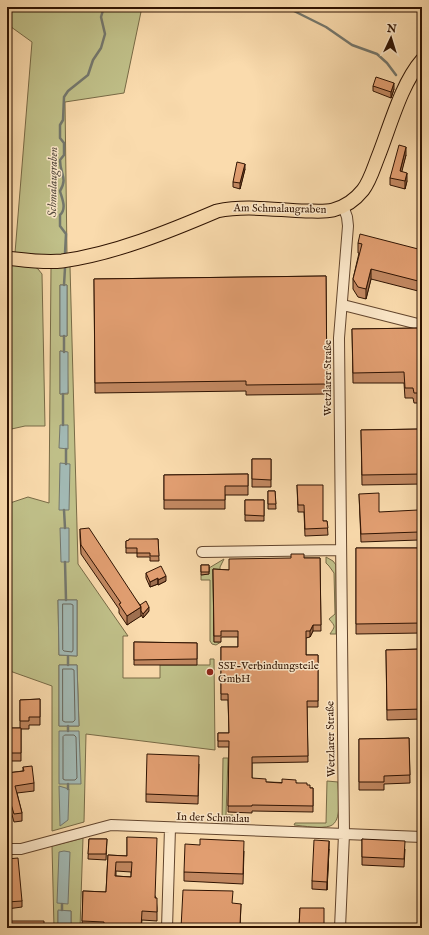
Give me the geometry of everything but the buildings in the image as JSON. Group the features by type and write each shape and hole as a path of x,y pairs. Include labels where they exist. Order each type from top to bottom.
{"main road":[{"name":"Am Schmalaugraben","path":"7,258 33,262 45,262 84,257 145,240 217,211 228,209 244,208 312,211 332,210 343,206 355,199 364,188 402,95 416,66 422,60"}],"street":[{"name":"Wetzlarer Straße","path":"340,928 344,834 339,338 343,305 348,226 347,217 343,206"},
{"path":"343,305 422,325"},
{"path":"202,552 341,550"},
{"name":"In der Schmalau","path":"7,849 21,849 111,825 422,837"},
{"path":"167,928 170,828"}],"green space":[{"path":"7,7 142,7 124,93 65,102 67,256 15,253 32,42 7,24"},
{"path":"7,263 35,267 42,274 45,426 25,426 7,430"},
{"path":"70,266 78,564 128,636 123,636 123,678 160,678 160,665 210,665 210,659 214,659 215,750 86,734 84,822 52,831 52,686 7,670 7,504 28,497 49,503 51,267","holes":["60,285 67,285 67,336 60,336","60,351 67,352 68,394 60,394","58,600 77,600 77,656 59,655","59,665 77,665 79,726 59,726"]},
{"path":"326,557 333,561 336,565 336,634 330,634 334,626 329,619 335,614 334,573 326,563"},
{"path":"224,559 220,570 213,570 214,642 221,642 216,645 212,644 210,641 210,580 201,580 201,575 209,574 209,568"},
{"path":"223,758 228,758 226,815 233,815 233,823 222,823"},
{"path":"327,781 338,782 339,807 337,819 334,823 330,826 322,827 294,825 295,823 326,823"},
{"path":"83,838 80,928 71,928 71,911 58,911 58,928 54,928 52,846"}],"water":[{"path":"60,285 67,285 67,336 60,336"},
{"path":"60,351 68,352 68,393 60,394"},
{"path":"60,425 68,425 68,449 59,448"},
{"path":"60,463 70,464 69,510 59,510"},
{"path":"60,528 69,528 69,562 61,562"},
{"path":"58,600 77,600 77,656 59,655"},
{"path":"59,665 77,665 79,726 59,726"},
{"path":"59,731 79,731 81,784 59,784"},
{"path":"59,786 69,789 68,820 60,826"},
{"path":"59,852 70,852 68,904 57,903"},
{"path":"58,910 71,911 71,928 58,928"}],"waterway":[{"name":"Schmalaugraben","path":"65,253 66,234 60,226 60,215 64,206 60,191 64,179 60,165 60,160 64,155 64,143 60,138 60,125 63,120 64,97 68,91 88,75 93,60 101,48 105,34 101,17 104,7"},
{"path":"286,7 326,27 352,45 377,54 387,63 396,75"},
{"name":"Schmalaugraben","path":"64,285 65,268"},
{"name":"Schmalaugraben","path":"64,336 64,352"},
{"name":"Schmalaugraben","path":"63,394 63,425"},
{"name":"Schmalaugraben","path":"66,449 66,464"},
{"name":"Schmalaugraben","path":"64,510 65,528"},
{"name":"Schmalaugraben","path":"65,562 66,600"},
{"name":"Schmalaugraben","path":"68,656 68,665"},
{"name":"Schmalaugraben","path":"68,726 68,731"},
{"name":"Schmalaugraben","path":"68,784 68,789"},
{"name":"Schmalaugraben","path":"62,904 62,910"}],"place":[{"name":"SSF-Verbindungsteile GmbH","path":"210,672"}]}
